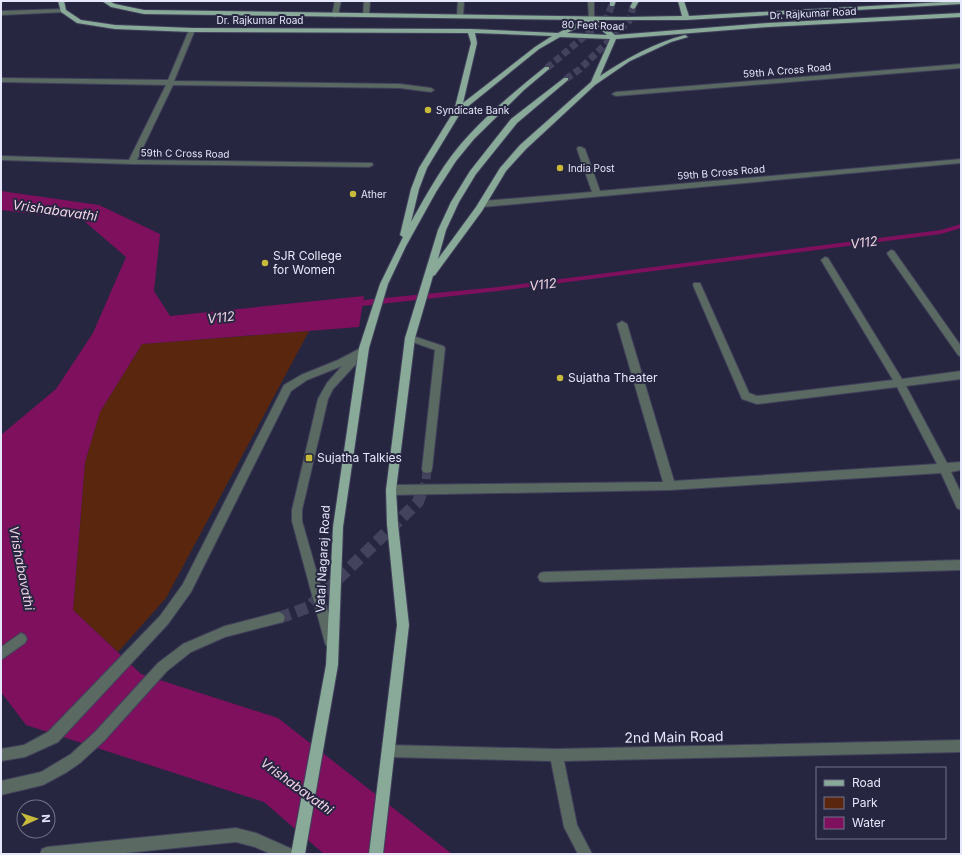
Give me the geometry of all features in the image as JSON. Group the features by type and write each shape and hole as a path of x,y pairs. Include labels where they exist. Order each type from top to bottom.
{"main road":[{"path":"60,1 63,11"},
{"name":"Dr. Rajkumar Road","path":"105,1 152,12 592,19 686,18 961,2"},
{"path":"681,1 686,18"},
{"name":"Dr. Rajkumar Road","path":"63,11 79,22 115,27 192,30 471,31"},
{"name":"Dr. Rajkumar Road","path":"714,30 768,25 961,15"},
{"path":"458,111 533,51 560,34 592,19 614,37 598,77 593,84"},
{"path":"427,280 483,204 503,170 523,147 593,84 628,60 651,48 669,41 714,30"},
{"name":"80 Feet Road","path":"471,31 614,37 714,30"},
{"path":"402,246 415,189 423,168 458,111 474,43 471,31"},
{"path":"402,246 432,192 471,136 547,68"},
{"path":"376,854 386,780 388,750 403,625 391,513 391,490 411,335 442,230 455,202 473,173 493,146 514,122 536,102 566,79"},
{"name":"Vatal Nagaraj Road","path":"299,848 324,717 334,652 338,527 361,351 384,284 402,246"}],"street":[{"path":"335,14 338,1"},
{"path":"366,15 367,1"},
{"path":"460,16 461,1"},
{"path":"590,1 592,19"},
{"path":"1,13 63,11"},
{"path":"132,162 170,83 192,30"},
{"name":"59th A Cross Road","path":"616,94 961,66"},
{"path":"1,80 400,86 431,90"},
{"path":"581,149 597,194"},
{"name":"59th C Cross Road","path":"1,158 132,162 369,164"},
{"name":"59th B Cross Road","path":"483,204 961,160"},
{"path":"891,253 961,352"},
{"path":"825,260 899,382 944,468 961,505"},
{"path":"697,285 745,396 757,400 961,375"},
{"path":"622,324 670,486"},
{"path":"411,335 440,348 427,469"},
{"path":"334,652 297,521 297,510 323,399 330,386 361,351"},
{"path":"1,755 25,751 53,737 164,620 186,588 287,388 302,378 345,362 361,351"},
{"path":"391,490 670,486 961,466"},
{"path":"544,577 961,565"},
{"path":"1,788 21,784 46,776 66,765 84,751 173,657 192,644 211,636 279,618"},
{"path":"1,654 21,639"},
{"name":"2nd Main Road","path":"388,750 556,756 961,746"},
{"path":"556,756 571,827 585,854"},
{"path":"46,854 159,849 236,835 256,840 287,854"}],"green space":[{"path":"309,331 166,598 118,652 73,610 85,462 100,412 142,344"}],"water":[{"name":"Vrishabavathi","path":"1,191 99,205 160,234 154,291 170,316 364,296 359,327 142,344 100,412 85,462 73,610 141,674 278,718 452,854 324,854 264,802 26,725 1,692 1,435 56,389 93,333 126,257 83,220 1,210"}],"waterway":[{"name":"V112","path":"353,304 498,289 941,232 961,226"}],"tunnel":[{"path":"547,68 607,17 612,5"},
{"path":"566,79 580,69 629,21 633,7"},
{"path":"422,492 426,481 427,469"},
{"path":"279,618 309,607 418,502 422,491"}],"place":[{"name":"Syndicate Bank","path":"428,110"},
{"name":"India Post","path":"560,168"},
{"name":"Ather","path":"353,194"},
{"name":"SJR College for Women","path":"265,263"},
{"name":"Sujatha Theater","path":"560,378"},
{"name":"Sujatha Talkies","path":"309,458"}]}
